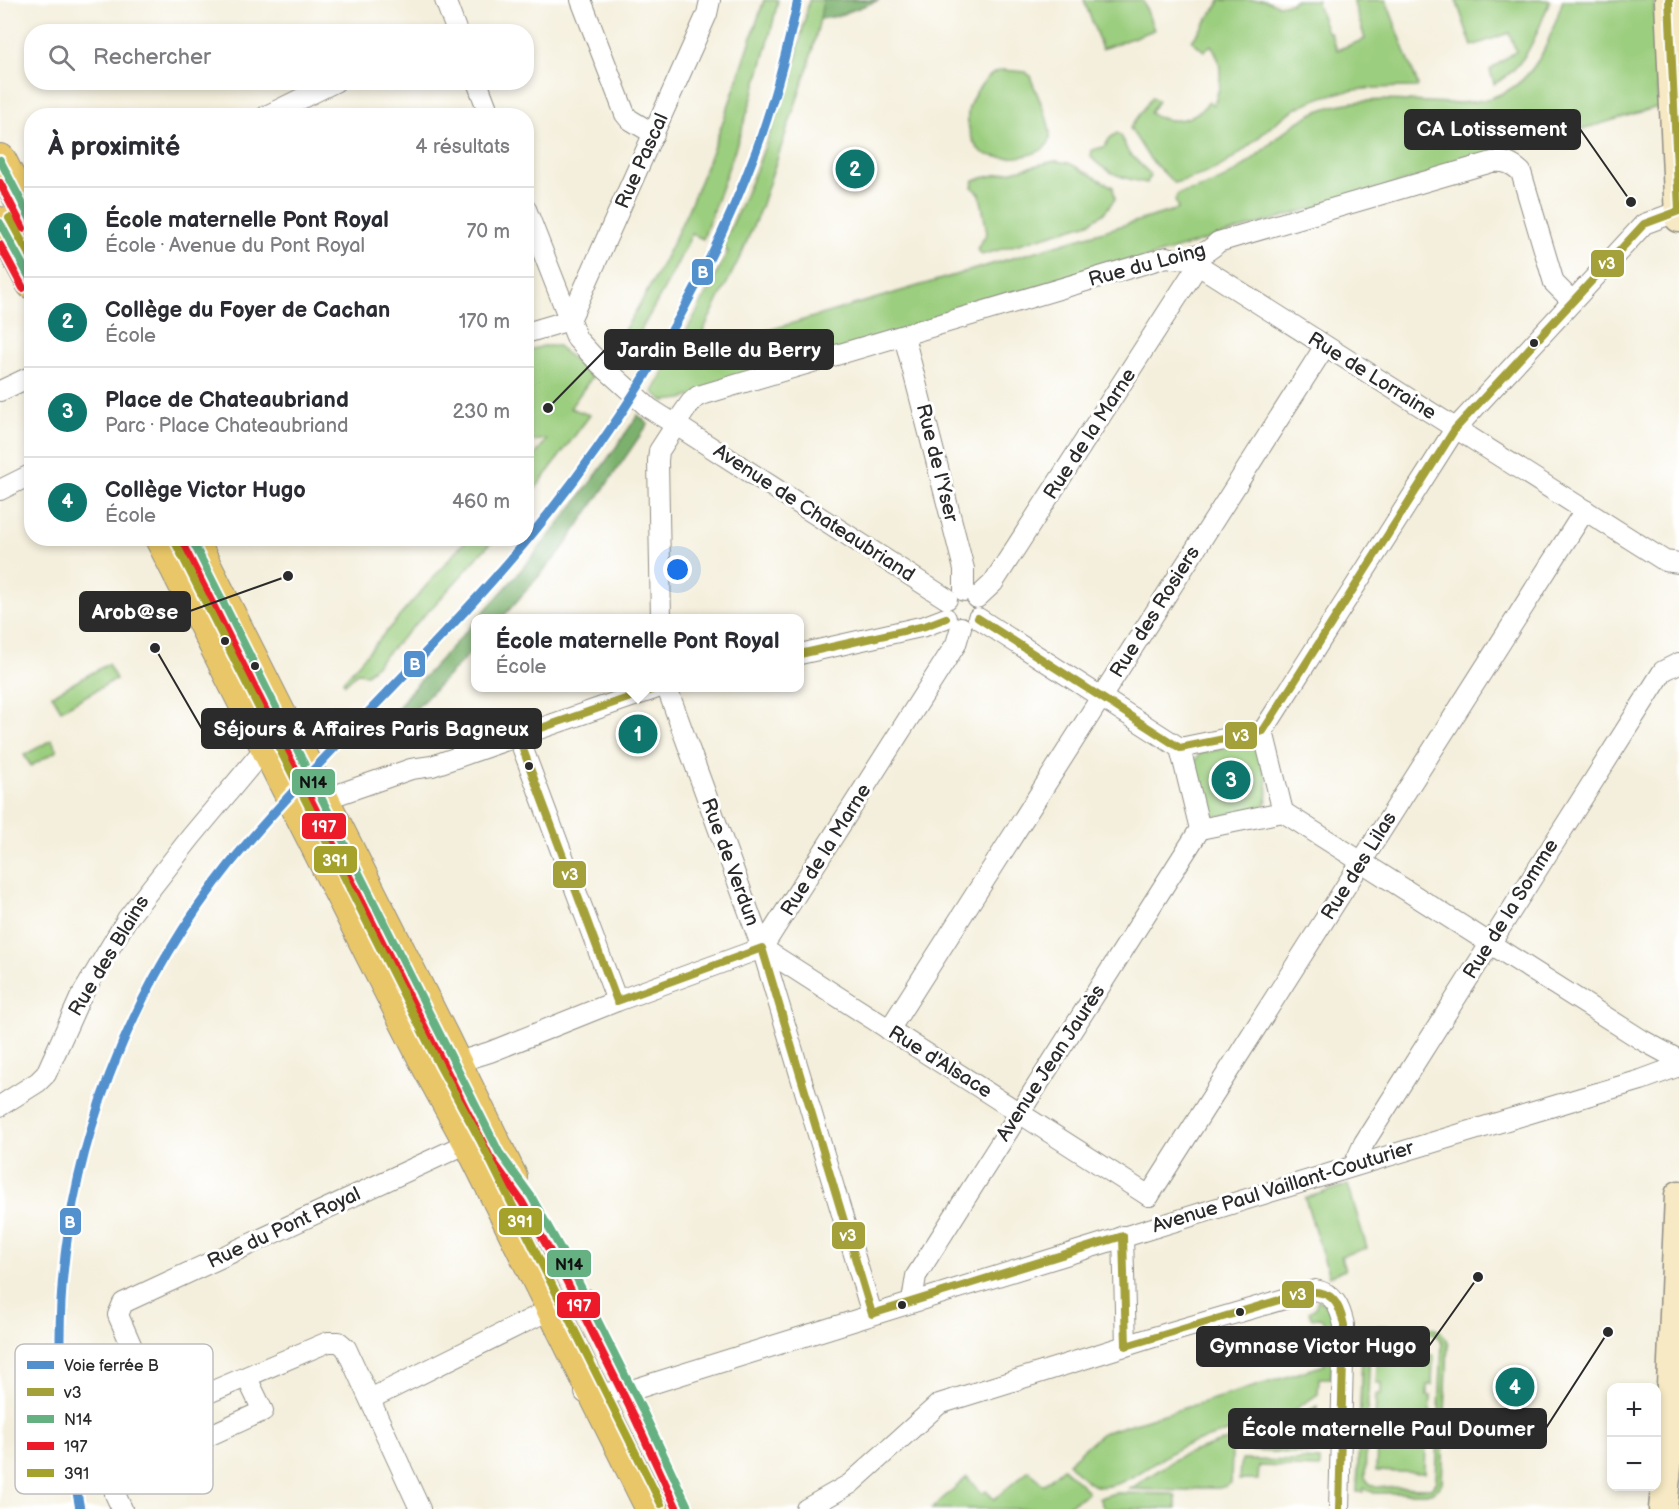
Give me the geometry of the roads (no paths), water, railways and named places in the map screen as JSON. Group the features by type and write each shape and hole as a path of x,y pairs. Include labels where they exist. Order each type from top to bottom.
{"main road":[{"path":"0,160 24,207"},
{"path":"0,223 24,268"},
{"path":"165,546 276,748 313,802 455,1063 562,1308"},
{"path":"194,546 276,748"},
{"path":"313,802 430,1070 562,1308 605,1392 674,1509"},
{"path":"605,1392 652,1509"}],"street":[{"path":"445,0 451,24"},
{"path":"581,0 625,114 629,119 654,134"},
{"name":"Rue Pascal","path":"570,320 707,14 710,0"},
{"path":"1669,0 1677,116 1679,218"},
{"path":"282,108 319,90"},
{"path":"480,90 487,108"},
{"name":"Rue du Loing","path":"675,424 698,396 1167,258 1196,260 1218,242 1492,162 1503,161 1512,164 1521,172 1554,284 1572,300"},
{"path":"1679,211 1644,224 1455,429 1263,730 1180,748 1200,829 1283,812 1642,1041 1679,1060"},
{"name":"Avenue de Chateaubriand","path":"534,229 577,339 599,363 649,408 1180,748"},
{"name":"Rue de Lorraine","path":"1196,260 1325,346 1665,561 1679,563"},
{"name":"Rue de la Marne","path":"762,948 956,644 962,608 993,583 1196,260"},
{"path":"534,331 570,320"},
{"name":"Rue de l'Yser","path":"904,336 964,569 962,608"},
{"name":"Rue des Rosiers","path":"889,1030 1325,346"},
{"path":"0,392 24,380"},
{"path":"662,614 658,461 659,452 675,424"},
{"path":"0,490 24,478"},
{"name":"Rue des Lilas","path":"1149,1196 1585,510"},
{"path":"804,653 925,626 962,608"},
{"name":"Rue de la Somme","path":"1354,1165 1364,1143 1489,943 1664,671 1679,663"},
{"path":"313,802 411,769 432,766 643,692"},
{"name":"Rue de Verdun","path":"669,692 762,948 872,1314"},
{"path":"1263,730 1283,812"},
{"path":"518,736 617,1001"},
{"name":"Rue des Blains","path":"0,1106 38,1082 45,1074 80,998 127,919 190,837 276,748"},
{"name":"Avenue Jean Jaurès","path":"912,1302 916,1276 1200,829"},
{"path":"455,1063 490,1052 617,1001 762,948"},
{"name":"Rue d'Alsace","path":"762,948 1149,1196"},
{"name":"Avenue Paul Vaillant-Couturier","path":"605,1392 912,1302 1354,1165 1630,1083 1679,1066"},
{"name":"Rue du Pont Royal","path":"131,1344 118,1315 123,1303 457,1148"},
{"path":"1663,1509 1679,1195"},
{"path":"1149,1196 1159,1225"},
{"path":"1123,1236 1126,1346"},
{"path":"806,1509 850,1484 939,1404 1306,1292 1323,1292 1331,1297 1341,1309 1344,1325 1339,1509"},
{"path":"370,1399 562,1308"},
{"path":"213,1434 263,1411 247,1377 328,1342 339,1342 346,1348 420,1509"},
{"name":"Rue du Pont Royal","path":"213,1391 247,1377"},
{"path":"115,1494 122,1509"}],"rail line":[{"name":"B","path":"534,531 611,429 692,294 737,199 756,151 785,57 798,0"},
{"name":"B","path":"60,1344 63,1276 72,1208 88,1141 109,1076 136,1013 169,953 206,895 249,841 323,759 477,598 522,546"},
{"name":"B","path":"77,1494 80,1509"}],"place":[{"name":"Collège du Foyer de Cachan","path":"855,169"},
{"name":"CA Lotissement","path":"1631,202"},
{"name":"Jardin Belle du Berry","path":"548,408"},
{"name":"Arob@se","path":"288,576"},
{"name":"Séjours & Affaires Paris Bagneux","path":"155,648"},
{"name":"École maternelle Pont Royal","path":"638,734"},
{"name":"Place de Chateaubriand","path":"1231,780"},
{"name":"Gymnase Victor Hugo","path":"1478,1277"},
{"name":"École maternelle Paul Doumer","path":"1608,1332"},
{"name":"Collège Victor Hugo","path":"1515,1387"}]}
